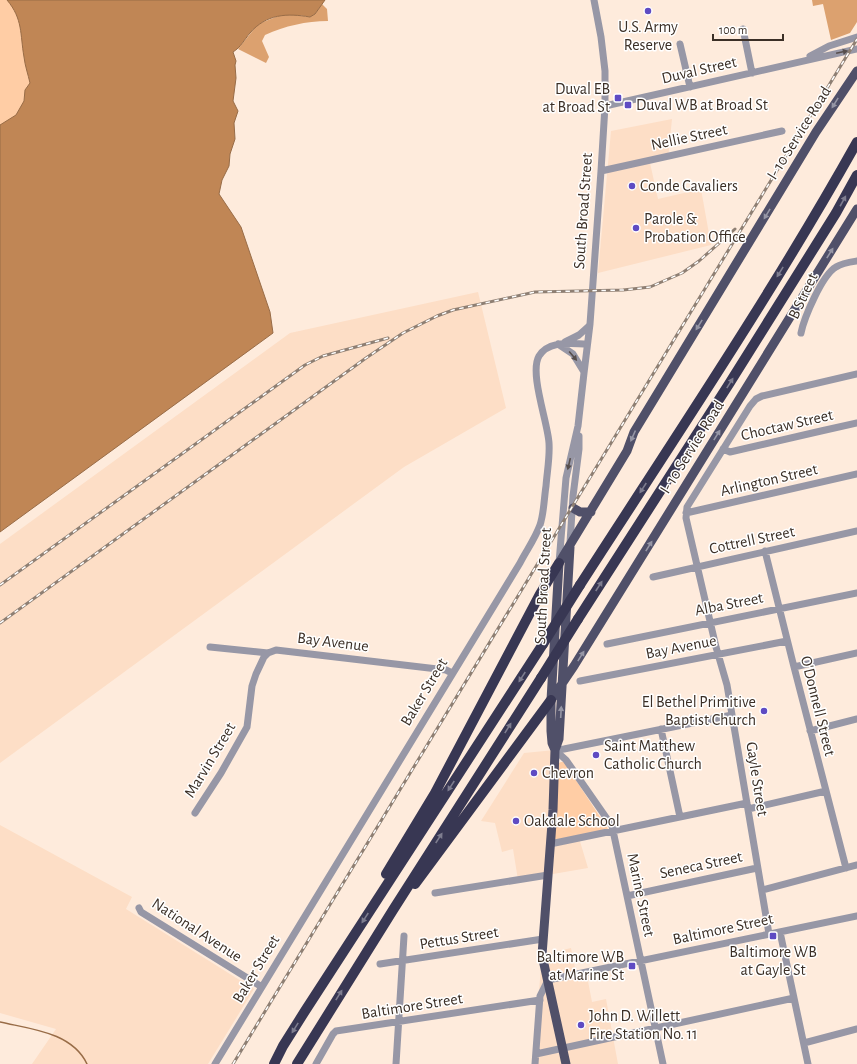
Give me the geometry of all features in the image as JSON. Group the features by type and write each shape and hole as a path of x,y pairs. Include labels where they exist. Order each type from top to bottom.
{"highway":[{"path":"274,1064 283,1046 715,375 821,206 857,142"},
{"path":"296,1064 729,384 836,213 857,175"},
{"path":"378,899 385,876 435,792 540,594 559,563"},
{"path":"393,910 420,879 551,700"}],"main road":[{"name":"I- 10 Service Road","path":"559,563 627,451 634,432 813,138 857,71"},
{"name":"I- 10 Service Road","path":"551,700 857,209"},
{"path":"572,508 580,512 591,512"},
{"name":"South Broad Street","path":"566,1064 542,955 555,750 560,739 570,545"},
{"name":"South Broad Street","path":"555,750 552,743 551,732 551,700 559,563"}],"street":[{"name":"South Broad Street","path":"559,563 566,478 578,426 584,373 601,171 606,88 603,49 594,0"},
{"path":"742,29 752,73"},
{"name":"Duval Street","path":"799,62 829,46 857,37"},
{"path":"680,44 690,87"},
{"name":"Duval Street","path":"605,106 857,49"},
{"name":"Nellie Street","path":"601,171 782,131"},
{"name":"B Street","path":"801,333 803,324 822,282 830,272 839,265 857,261"},
{"name":"Baker Street","path":"215,1064 520,563 540,526 543,513 549,443 540,396 536,364 542,352 548,347 560,344 579,335 589,326"},
{"path":"560,344 587,344"},
{"path":"560,344 573,354 584,373"},
{"path":"686,513 690,501 750,406 756,400 762,396 857,374"},
{"name":"Choctaw Street","path":"723,450 730,452 821,430 857,424"},
{"name":"South Broad Street","path":"570,545 572,508 579,449 578,426"},
{"name":"Arlington Street","path":"686,513 857,474"},
{"name":"Gayle Street","path":"686,513 710,622 727,684 769,934"},
{"name":"Cottrell Street","path":"653,576 857,531"},
{"name":"O'Donnell Street","path":"765,551 846,868"},
{"name":"Alba Street","path":"607,644 857,593"},
{"name":"Bay Avenue","path":"580,681 787,641"},
{"name":"Bay Avenue","path":"210,647 268,653 276,650 440,669 446,670 452,674"},
{"name":"Marvin Street","path":"195,813 248,727 252,686 261,662 268,653"},
{"path":"794,668 857,653"},
{"path":"555,750 732,715"},
{"path":"810,730 857,719"},
{"path":"661,729 680,817"},
{"name":"Marine Street","path":"555,750 566,761 612,826 663,1064"},
{"path":"550,844 613,830 826,790"},
{"path":"762,890 857,865"},
{"name":"Seneca Street","path":"627,896 757,868"},
{"path":"435,893 548,875"},
{"name":"National Avenue","path":"139,908 141,912 262,987"},
{"name":"Baltimore Street","path":"548,980 857,916"},
{"path":"780,932 808,1064"},
{"path":"396,1064 404,936"},
{"name":"Pettus Street","path":"380,964 543,939"},
{"path":"535,1064 540,996 548,980"},
{"path":"536,1054 794,998"},
{"name":"Baltimore Street","path":"316,1064 336,1031 540,1000"},
{"path":"804,1044 857,1029"}],"shaded area":[{"path":"0,0 113,0 0,172"},
{"path":"7,0 325,0 315,14 310,17 285,15 277,16 263,22 250,33 240,46 233,52 236,61 236,78 233,101 238,111 234,123 235,139 230,154 229,166 222,180 219,194 241,227 270,312 273,333 0,532 0,125 16,115 24,101 25,90 30,83 24,60 18,20"},
{"path":"812,0 857,0 857,22 850,33 831,40 823,4 813,6"},
{"path":"322,4 327,9 328,21 296,25 265,35 262,41 269,57 266,63 238,49 258,24 281,15 310,17 315,14"},
{"path":"672,119 668,159 650,163 658,199 701,189 711,245 598,273 611,131"},
{"path":"478,292 506,408 404,467 0,763 0,544 290,333"},
{"path":"555,750 550,844 579,838 588,868 518,880 513,849 502,852 495,823 481,821 524,753"},
{"path":"564,762 608,829 554,840 559,763"},
{"path":"0,825 132,897 126,909 254,989 208,1064 32,1064 56,1029 0,1013"},
{"path":"571,948 577,978 587,976 592,1002 606,999 618,1064 533,1064 542,955"}],"waterway":[{"path":"0,1022 37,1030 61,1038 80,1053 87,1064"}],"railway":[{"path":"233,1064 857,39"},
{"path":"0,623 366,358 403,333 437,316 453,310 535,292 623,290 650,287 682,273 699,261 735,229"},
{"path":"0,585 305,365 323,356 388,338"}],"place":[{"name":"U.S. Army Reserve","path":"648,11"},
{"name":"Duval EB at Broad St","path":"618,98"},
{"name":"Duval WB at Broad St","path":"628,105"},
{"name":"Conde Cavaliers","path":"632,186"},
{"name":"Parole & Probation Office","path":"636,228"},
{"name":"El Bethel Primitive Baptist Church","path":"764,711"},
{"name":"Saint Matthew Catholic Church","path":"596,755"},
{"name":"Chevron","path":"534,773"},
{"name":"Oakdale School","path":"516,821"},
{"name":"Baltimore WB at Gayle St","path":"773,936"},
{"name":"Baltimore WB at Marine St","path":"632,966"},
{"name":"John D. Willett Fire Station No. 11","path":"581,1025"}]}
